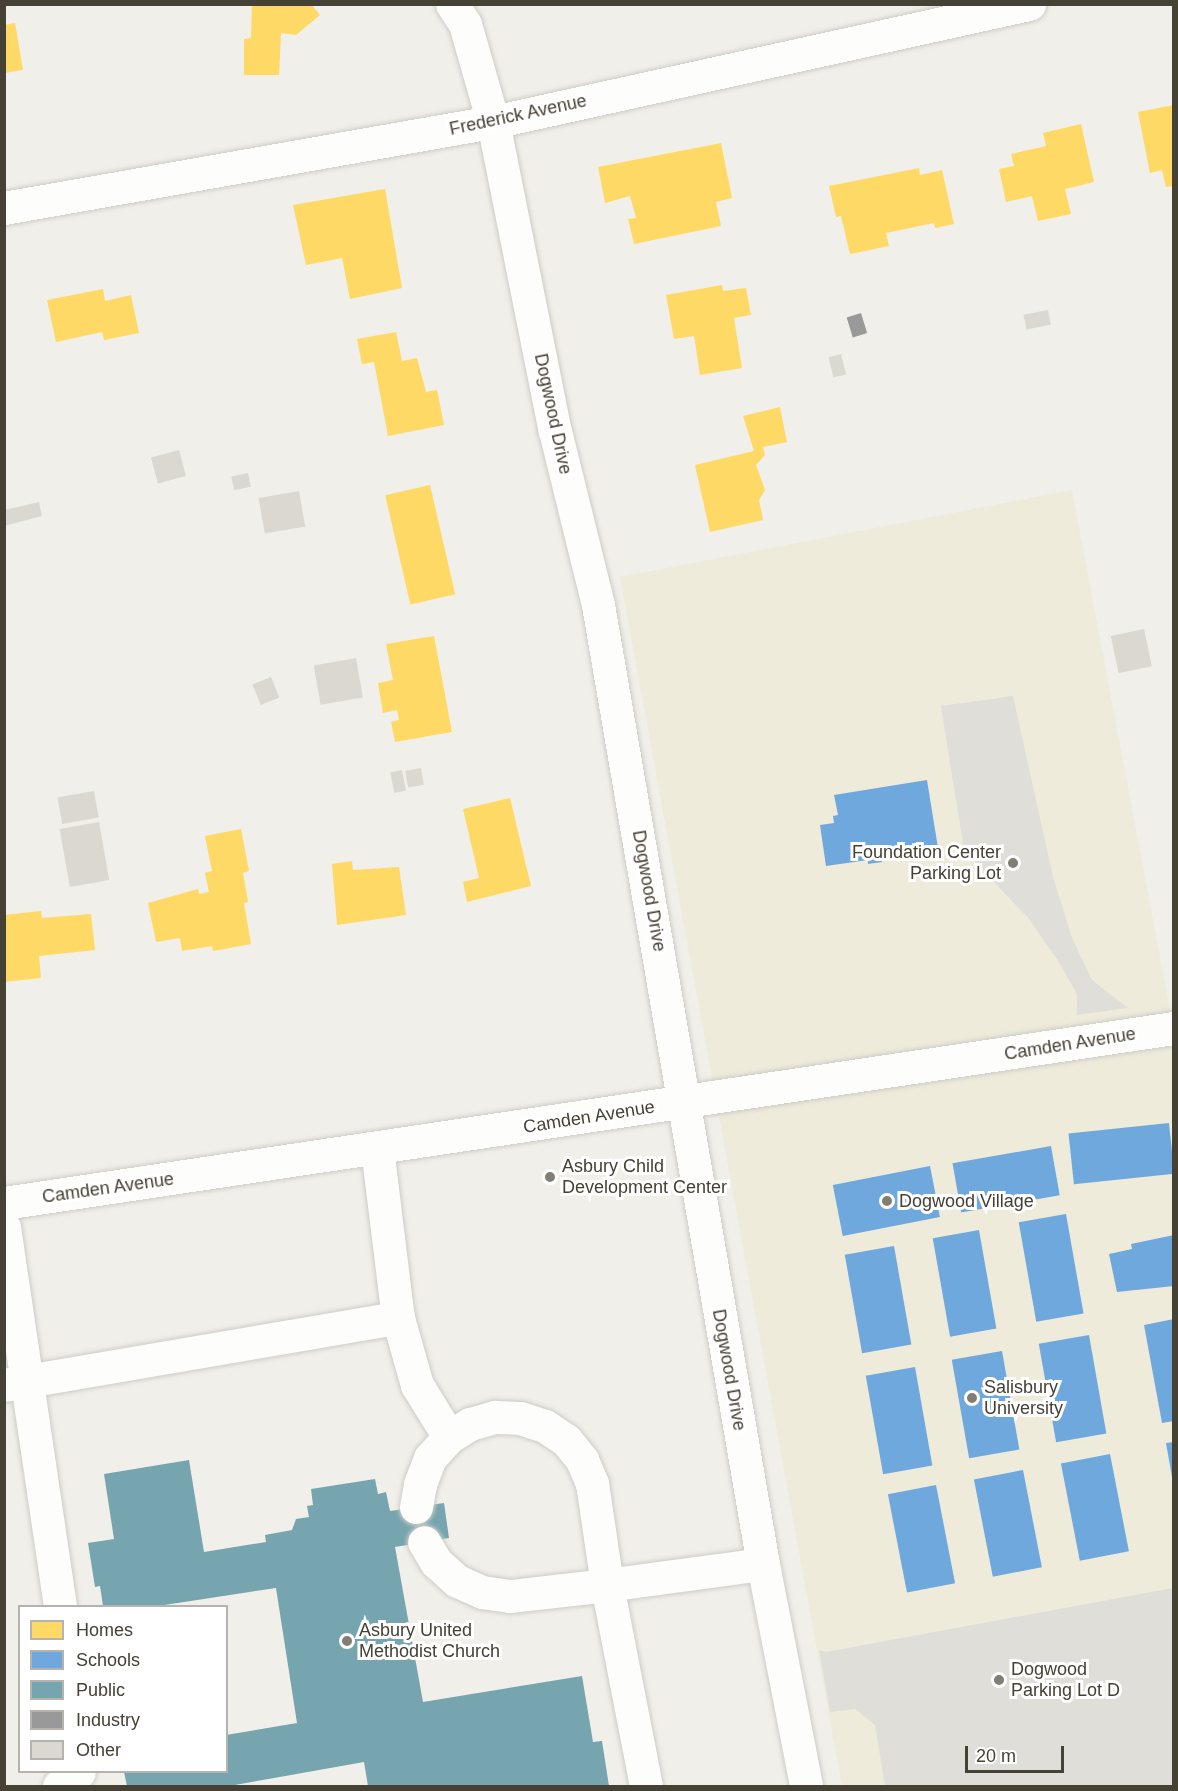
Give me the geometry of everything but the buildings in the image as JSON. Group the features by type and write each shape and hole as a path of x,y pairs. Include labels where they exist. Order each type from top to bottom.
{"street":[{"name":"Dogwood Drive","path":"452,4 465,24 493,122 555,431 598,604 686,1102 763,1564 806,1786"},
{"name":"Frederick Avenue","path":"4,208 493,122 1029,4"},
{"name":"Camden Avenue","path":"4,1203 1173,1028"},
{"path":"377,1148 398,1318 417,1385 448,1437"},
{"path":"4,1227 16,1384 60,1605"},
{"path":"16,1384 398,1318"},
{"path":"416,1507 420,1484 430,1458 448,1437 478,1422 520,1418 545,1425 566,1440 582,1460 592,1483 607,1585 646,1786"},
{"path":"424,1542 436,1562 457,1581 482,1592 510,1596 763,1564"},
{"path":"59,1786 78,1773"}],"shaded area":[{"name":"Salisbury University","path":"1072,490 1170,1010 1173,1010 1173,1786 842,1786 620,577"},
{"name":"Foundation Center Parking Lot","path":"1013,696 1053,877 1072,938 1092,980 1128,1008 1077,1015 1077,994 1057,959 1028,918 964,850 941,706"},
{"name":"Dogwood Parking Lot D","path":"1173,1588 1173,1786 885,1786 875,1725 855,1709 830,1712 819,1650 826,1652"}],"place":[{"name":"Foundation Center Parking Lot","path":"1013,863"},
{"name":"Asbury Child Development Center","path":"550,1177"},
{"name":"Dogwood Village","path":"887,1201"},
{"name":"Salisbury University","path":"972,1398"},
{"name":"Asbury United Methodist Church","path":"347,1641"},
{"name":"Dogwood Parking Lot D","path":"999,1680"}]}
